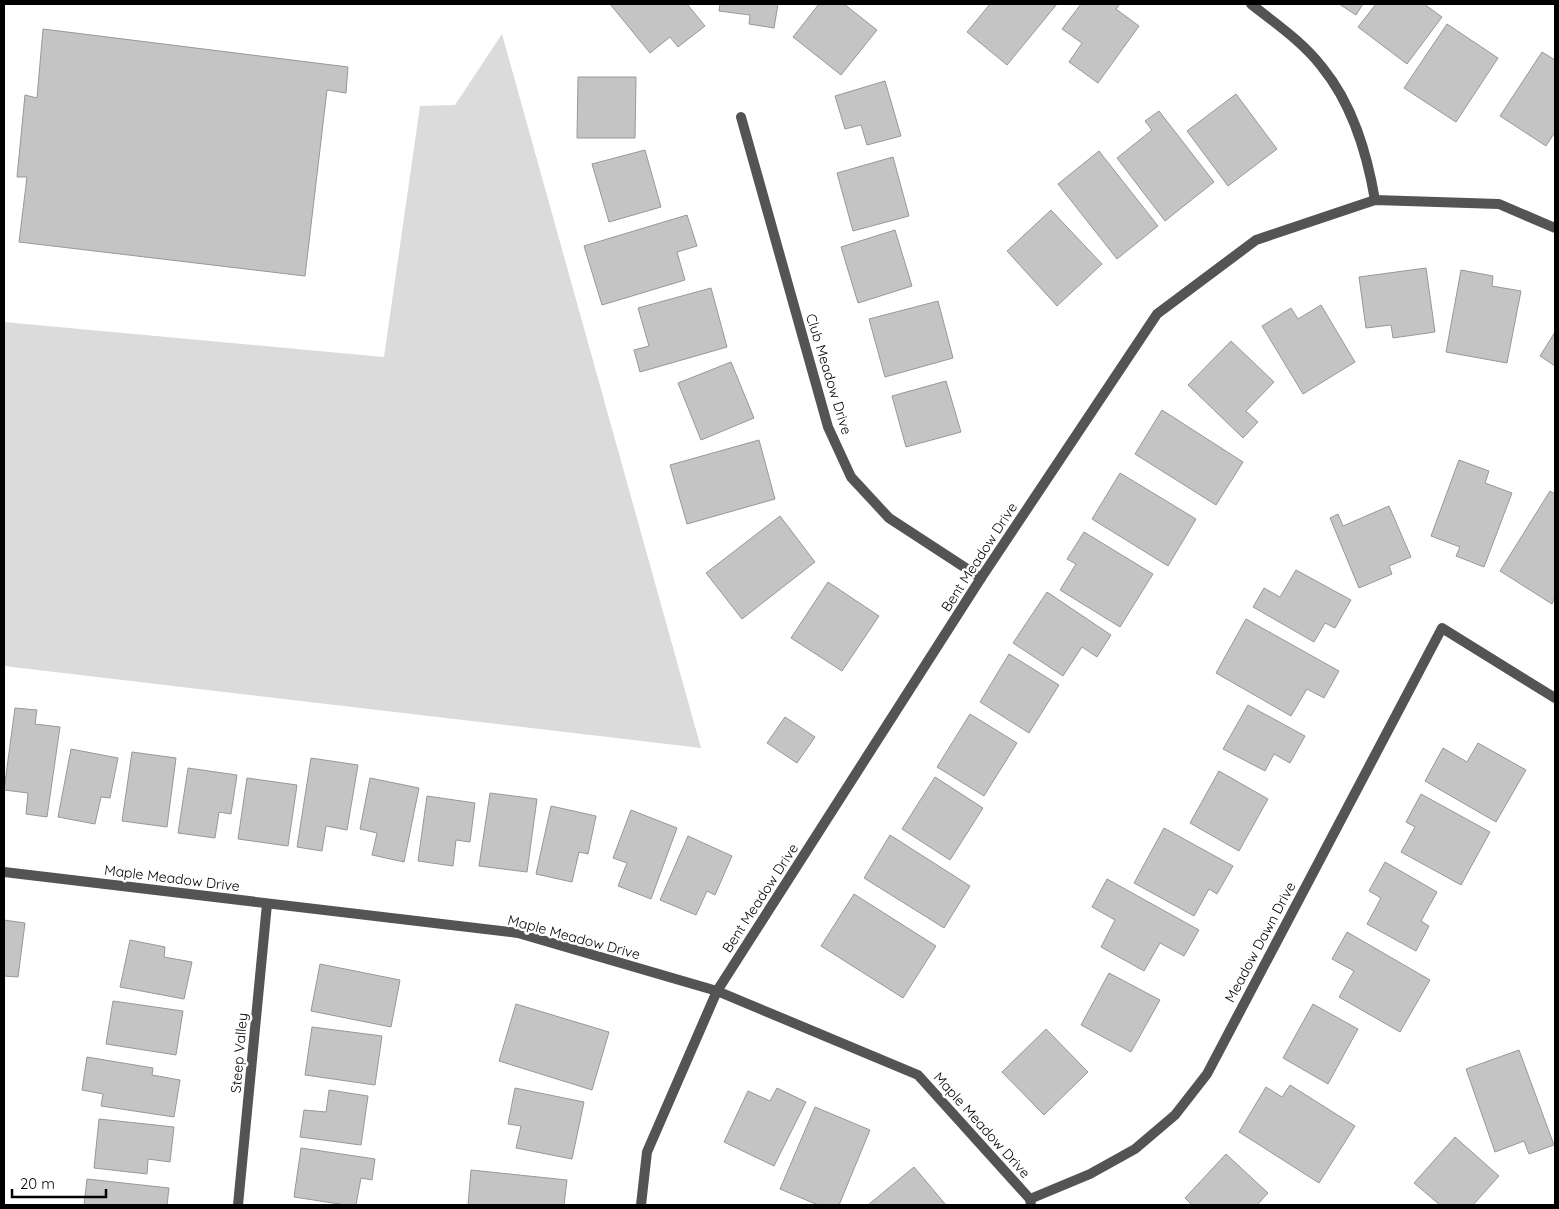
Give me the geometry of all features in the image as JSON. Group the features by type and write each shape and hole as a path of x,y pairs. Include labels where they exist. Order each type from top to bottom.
{"street":[{"path":"1251,4 1293,38 1322,66 1347,103 1369,166 1375,200"},
{"name":"Club Meadow Drive","path":"741,117 828,427 851,477 889,518 981,578"},
{"name":"Bent Meadow Drive","path":"641,1205 647,1152 717,991 981,578 1157,314 1256,240 1375,200 1498,204 1555,228"},
{"name":"Meadow Dawn Drive","path":"1030,1202 1090,1174 1135,1149 1175,1115 1206,1074 1442,628 1555,698"},
{"name":"Maple Meadow Drive","path":"4,872 518,933 717,991 918,1075 1030,1202"},
{"name":"Steep Valley","path":"238,1205 267,904"}],"shaded area":[{"path":"502,34 701,748 4,666 4,322 384,357 420,106 455,105"}],"building":[{"path":"610,4 687,4 705,26 678,47 670,37 650,53"},
{"path":"720,4 778,4 774,28 749,24 750,15 719,11"},
{"path":"819,4 844,4 877,30 841,75 793,37"},
{"path":"990,4 1057,4 1007,65 967,32"},
{"path":"1081,4 1120,4 1116,9 1139,26 1098,83 1069,62 1082,43 1062,29"},
{"path":"1339,4 1363,4 1356,15"},
{"path":"1376,4 1424,4 1442,17 1407,64 1358,27"},
{"path":"1447,24 1498,58 1456,122 1404,88"},
{"path":"43,29 348,67 346,93 327,90 305,276 19,242 27,177 17,177 25,95 37,98"},
{"path":"1542,52 1555,60 1555,132 1546,146 1500,116"},
{"path":"578,77 636,77 635,138 577,138"},
{"path":"885,81 901,136 867,145 861,125 845,129 835,96"},
{"path":"1236,94 1277,149 1228,186 1187,131"},
{"path":"1159,111 1214,182 1165,221 1117,158 1152,130 1145,121"},
{"path":"645,150 661,207 609,222 592,164"},
{"path":"1099,151 1158,226 1117,259 1058,184"},
{"path":"893,157 909,216 853,231 837,173"},
{"path":"1051,210 1102,264 1057,306 1007,251"},
{"path":"687,215 697,246 677,252 685,280 602,305 584,246"},
{"path":"895,230 912,286 858,303 841,247"},
{"path":"1426,268 1435,332 1393,338 1391,325 1366,328 1359,277"},
{"path":"1461,270 1493,276 1492,286 1521,291 1507,363 1446,352"},
{"path":"711,288 727,347 640,372 634,350 649,346 638,308"},
{"path":"938,301 953,358 885,377 869,319"},
{"path":"1321,305 1355,362 1303,394 1262,326 1291,308 1298,319"},
{"path":"1555,332 1555,366 1540,356"},
{"path":"1231,341 1274,382 1246,411 1258,422 1243,438 1188,385"},
{"path":"731,362 754,418 701,440 678,383"},
{"path":"946,381 961,432 906,447 892,396"},
{"path":"1162,410 1243,462 1216,505 1135,454"},
{"path":"759,440 775,499 687,524 670,465"},
{"path":"1459,460 1489,471 1485,483 1512,493 1484,567 1456,556 1460,547 1431,536"},
{"path":"1120,473 1196,519 1168,566 1092,519"},
{"path":"1550,491 1555,494 1555,597 1552,604 1500,571"},
{"path":"1389,506 1411,557 1389,566 1392,574 1359,588 1330,518 1338,514 1343,526"},
{"path":"780,516 815,562 742,619 706,573"},
{"path":"1084,532 1153,574 1120,627 1060,590 1076,564 1067,559"},
{"path":"1296,570 1351,600 1335,628 1325,623 1314,642 1253,607 1264,588 1280,597"},
{"path":"828,582 879,616 842,671 791,638"},
{"path":"1047,592 1111,635 1097,657 1082,647 1063,676 1013,643"},
{"path":"1246,619 1339,671 1324,698 1307,689 1291,716 1216,673"},
{"path":"1009,654 1059,685 1029,733 980,702"},
{"path":"1248,705 1305,736 1290,763 1274,754 1265,771 1223,749"},
{"path":"15,708 37,710 35,724 60,727 47,817 26,814 28,793 4,790"},
{"path":"970,714 1017,743 984,796 937,767"},
{"path":"785,717 815,737 797,763 767,743"},
{"path":"1478,743 1526,770 1496,822 1425,781 1443,748 1467,762"},
{"path":"71,749 118,758 110,798 101,797 95,824 58,817"},
{"path":"132,752 176,758 167,827 122,821"},
{"path":"311,758 358,765 347,830 326,826 322,851 297,847"},
{"path":"188,768 237,775 231,814 219,812 215,838 178,833"},
{"path":"1219,771 1268,799 1239,851 1190,823"},
{"path":"935,777 983,808 950,860 902,829"},
{"path":"247,778 297,785 288,846 238,839"},
{"path":"370,778 419,788 404,862 372,855 377,833 360,829"},
{"path":"490,793 537,799 527,872 479,866"},
{"path":"1421,794 1490,832 1461,885 1401,852 1415,827 1406,822"},
{"path":"427,796 475,803 470,842 456,840 453,866 418,861"},
{"path":"551,806 596,816 588,854 579,852 572,882 536,874"},
{"path":"631,810 677,828 651,899 618,886 627,863 613,858"},
{"path":"1164,828 1233,866 1217,894 1209,889 1194,916 1134,883"},
{"path":"890,835 970,886 944,928 864,878"},
{"path":"688,836 732,856 715,895 707,891 696,915 660,900"},
{"path":"1385,862 1437,892 1421,921 1429,926 1416,951 1367,924 1381,898 1369,891"},
{"path":"1107,879 1199,930 1184,956 1160,943 1144,971 1101,947 1115,920 1092,907"},
{"path":"854,894 936,946 903,998 821,946"},
{"path":"4,920 25,923 18,977 4,976"},
{"path":"1347,932 1430,980 1400,1032 1339,997 1354,971 1332,959"},
{"path":"130,940 165,947 164,957 192,962 184,999 120,987"},
{"path":"320,964 400,980 391,1027 311,1011"},
{"path":"1109,973 1160,1000 1131,1052 1081,1025"},
{"path":"113,1001 183,1011 176,1055 106,1044"},
{"path":"516,1004 609,1032 592,1090 499,1061"},
{"path":"1313,1004 1358,1029 1328,1084 1283,1058"},
{"path":"312,1027 382,1036 375,1085 305,1075"},
{"path":"1046,1029 1088,1072 1044,1115 1002,1072"},
{"path":"1519,1050 1554,1145 1529,1154 1524,1141 1495,1152 1466,1069"},
{"path":"87,1057 153,1068 152,1075 180,1080 174,1117 101,1106 103,1094 82,1090"},
{"path":"1290,1085 1355,1126 1319,1183 1239,1132 1266,1087 1282,1097"},
{"path":"515,1088 584,1102 572,1159 516,1148 521,1126 508,1124"},
{"path":"777,1088 806,1102 774,1166 724,1142 748,1091 770,1101"},
{"path":"329,1090 368,1096 361,1145 300,1137 304,1110 326,1112"},
{"path":"815,1107 870,1130 839,1205 818,1205 780,1189"},
{"path":"99,1119 174,1127 170,1162 148,1159 147,1174 94,1168"},
{"path":"1455,1137 1499,1176 1473,1205 1440,1205 1414,1183"},
{"path":"301,1148 375,1159 372,1180 361,1178 356,1205 294,1197"},
{"path":"1226,1154 1268,1193 1257,1205 1192,1205 1185,1198"},
{"path":"914,1167 946,1205 868,1205"},
{"path":"471,1170 567,1180 564,1205 468,1205"},
{"path":"87,1179 169,1188 167,1205 84,1205"}]}
